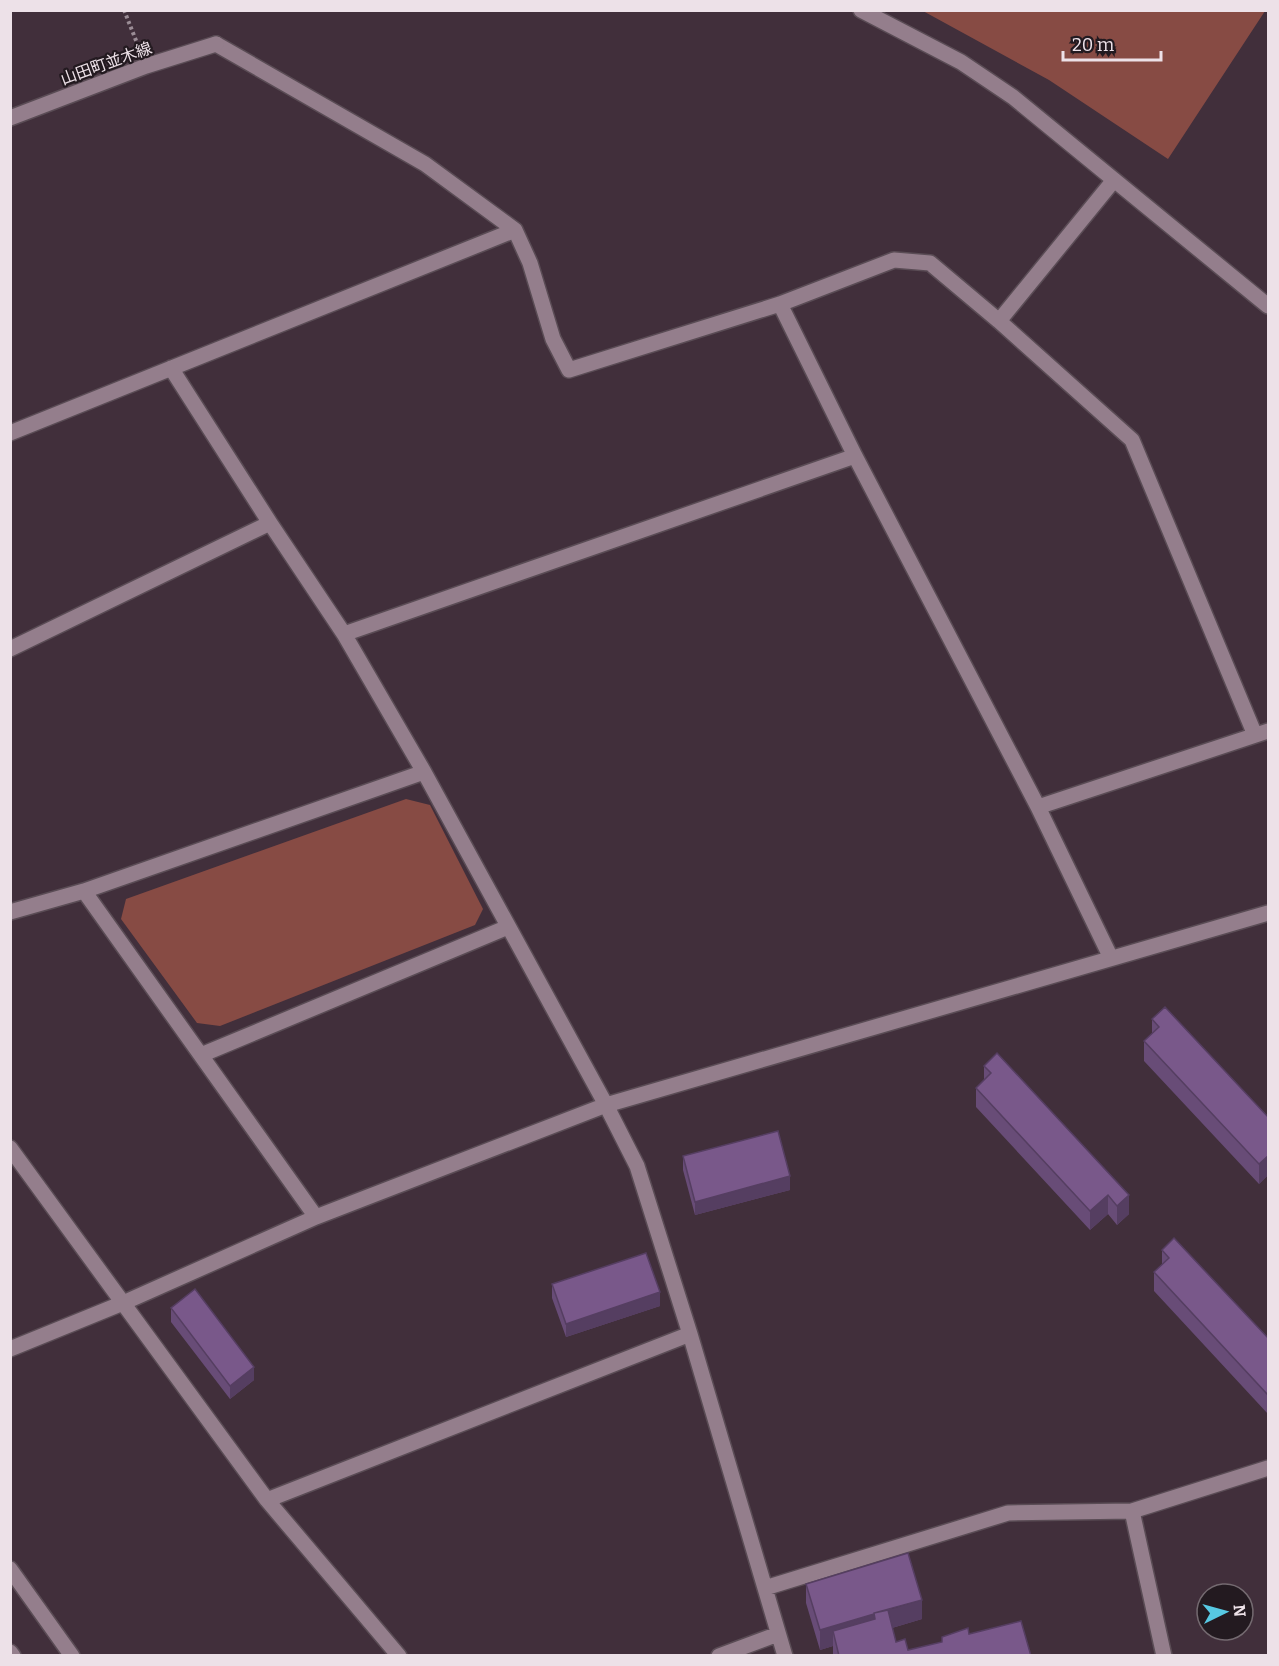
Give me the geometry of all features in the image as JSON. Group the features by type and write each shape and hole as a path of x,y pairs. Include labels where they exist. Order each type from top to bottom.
{"street":[{"path":"861,10 961,62 1013,97 1269,306"},
{"name":"山田町並木線","path":"10,118 146,66 216,44 425,164 514,230"},
{"path":"999,321 1114,180"},
{"path":"10,434 514,230 530,263 553,339 569,370 780,304 894,260 930,263 999,321 1132,440 1262,733 1038,807"},
{"path":"780,304 855,456 1038,807 1111,958"},
{"path":"171,368 344,634 423,772 606,1105 637,1166 690,1334 784,1656"},
{"path":"344,634 855,456"},
{"path":"10,649 270,523"},
{"path":"10,912 84,891 423,772"},
{"path":"84,891 316,1217"},
{"path":"10,1348 123,1303 316,1217 606,1105 1269,913"},
{"path":"201,1055 508,927"},
{"path":"10,1149 267,1500 399,1656"},
{"path":"267,1500 690,1334"},
{"path":"765,1588 1008,1513 1132,1511 1269,1468"},
{"path":"1132,1511 1164,1656"},
{"path":"10,1569 72,1656"},
{"path":"719,1656 778,1634"}],"path":[{"path":"124,10 146,66"}],"shaded area":[{"path":"923,11 1265,11 1168,159 1049,80"},
{"path":"406,799 430,805 483,909 475,925 220,1026 197,1023 121,919 126,899"}],"building":[{"path":"1165,1007 1269,1118 1269,1155 1259,1164 1144,1041 1159,1027 1152,1019"},
{"path":"997,1053 1129,1195 1117,1206 1108,1195 1090,1211 976,1088 991,1073 984,1066"},
{"path":"778,1131 790,1176 695,1202 683,1156"},
{"path":"1174,1238 1269,1339 1268,1395 1154,1272 1169,1258 1162,1250"},
{"path":"646,1253 660,1292 566,1324 552,1284"},
{"path":"195,1289 254,1367 230,1386 171,1308"},
{"path":"908,1553 922,1600 820,1630 806,1584"},
{"path":"888,1610 896,1642 905,1639 908,1650 942,1642 942,1637 968,1628 969,1634 1021,1621 1031,1656 839,1656 833,1631 875,1619 874,1613"}]}
